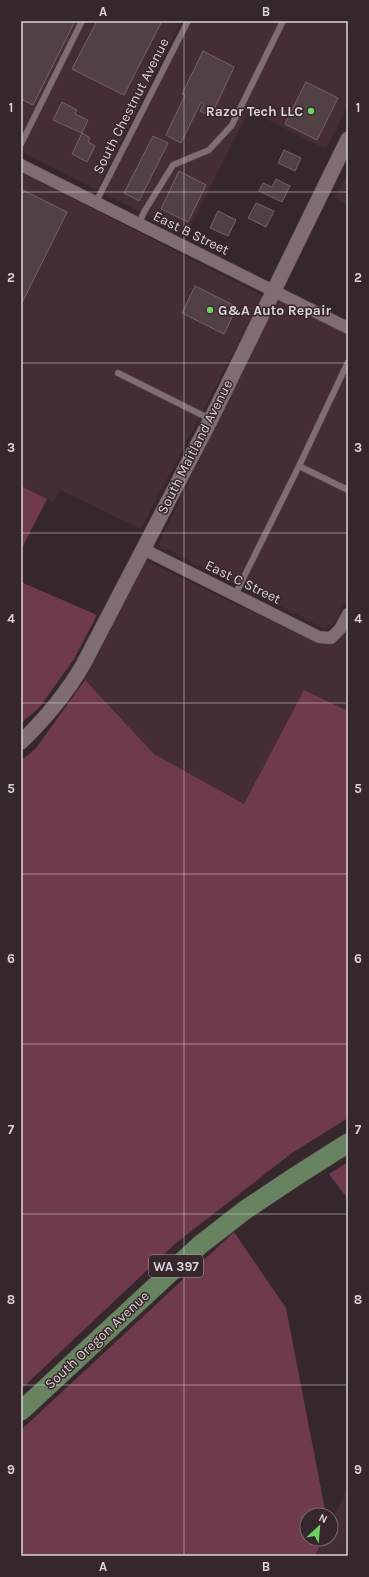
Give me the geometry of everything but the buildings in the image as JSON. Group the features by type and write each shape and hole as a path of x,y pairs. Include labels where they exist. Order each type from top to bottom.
{"main road":[{"name":"South Oregon Avenue","path":"21,1411 200,1245 245,1210 348,1143"}],"street":[{"name":"South Maitland Avenue","path":"21,742 46,717 75,679 210,419 348,139"},
{"name":"East B Street","path":"21,164 348,328"},
{"name":"East C Street","path":"143,549 319,637 331,638 340,629 348,614"}],"lane":[{"path":"21,144 82,21"},
{"name":"South Chestnut Avenue","path":"96,202 188,21"},
{"path":"139,224 144,212 174,165 209,150 232,124 283,21"},
{"path":"235,595 299,466 348,362"},
{"path":"118,373 210,419"},
{"path":"299,466 348,490"}],"shaded area":[{"path":"21,21 181,21 97,190 21,152"},
{"path":"192,21 340,21 348,25 348,105 326,149 249,110 186,235 104,194"},
{"path":"21,172 263,296 141,529 60,490 54,502 21,486"},
{"path":"348,172 348,205 335,198"},
{"path":"278,298 348,335 348,597 334,624 325,629 158,545"},
{"path":"21,486 47,499 21,550"},
{"path":"146,561 315,642 334,644 348,630 348,711 304,690 244,804 154,754 85,680"},
{"path":"21,582 97,615 74,659 39,708 21,723"},
{"path":"85,680 154,754 244,804 304,690 348,711 348,1118 292,1153 176,1243 21,1389 21,761 36,748"},
{"path":"348,1162 348,1199 329,1174"},
{"path":"234,1232 286,1308 324,1507 299,1507 299,1547 319,1547 315,1556 26,1556 21,1551 21,1430"},
{"path":"348,1488 348,1556 315,1556 319,1547 339,1547 339,1507"}],"place":[{"name":"Razor Tech LLC","path":"311,111"},
{"name":"G&A Auto Repair","path":"210,310"}]}
